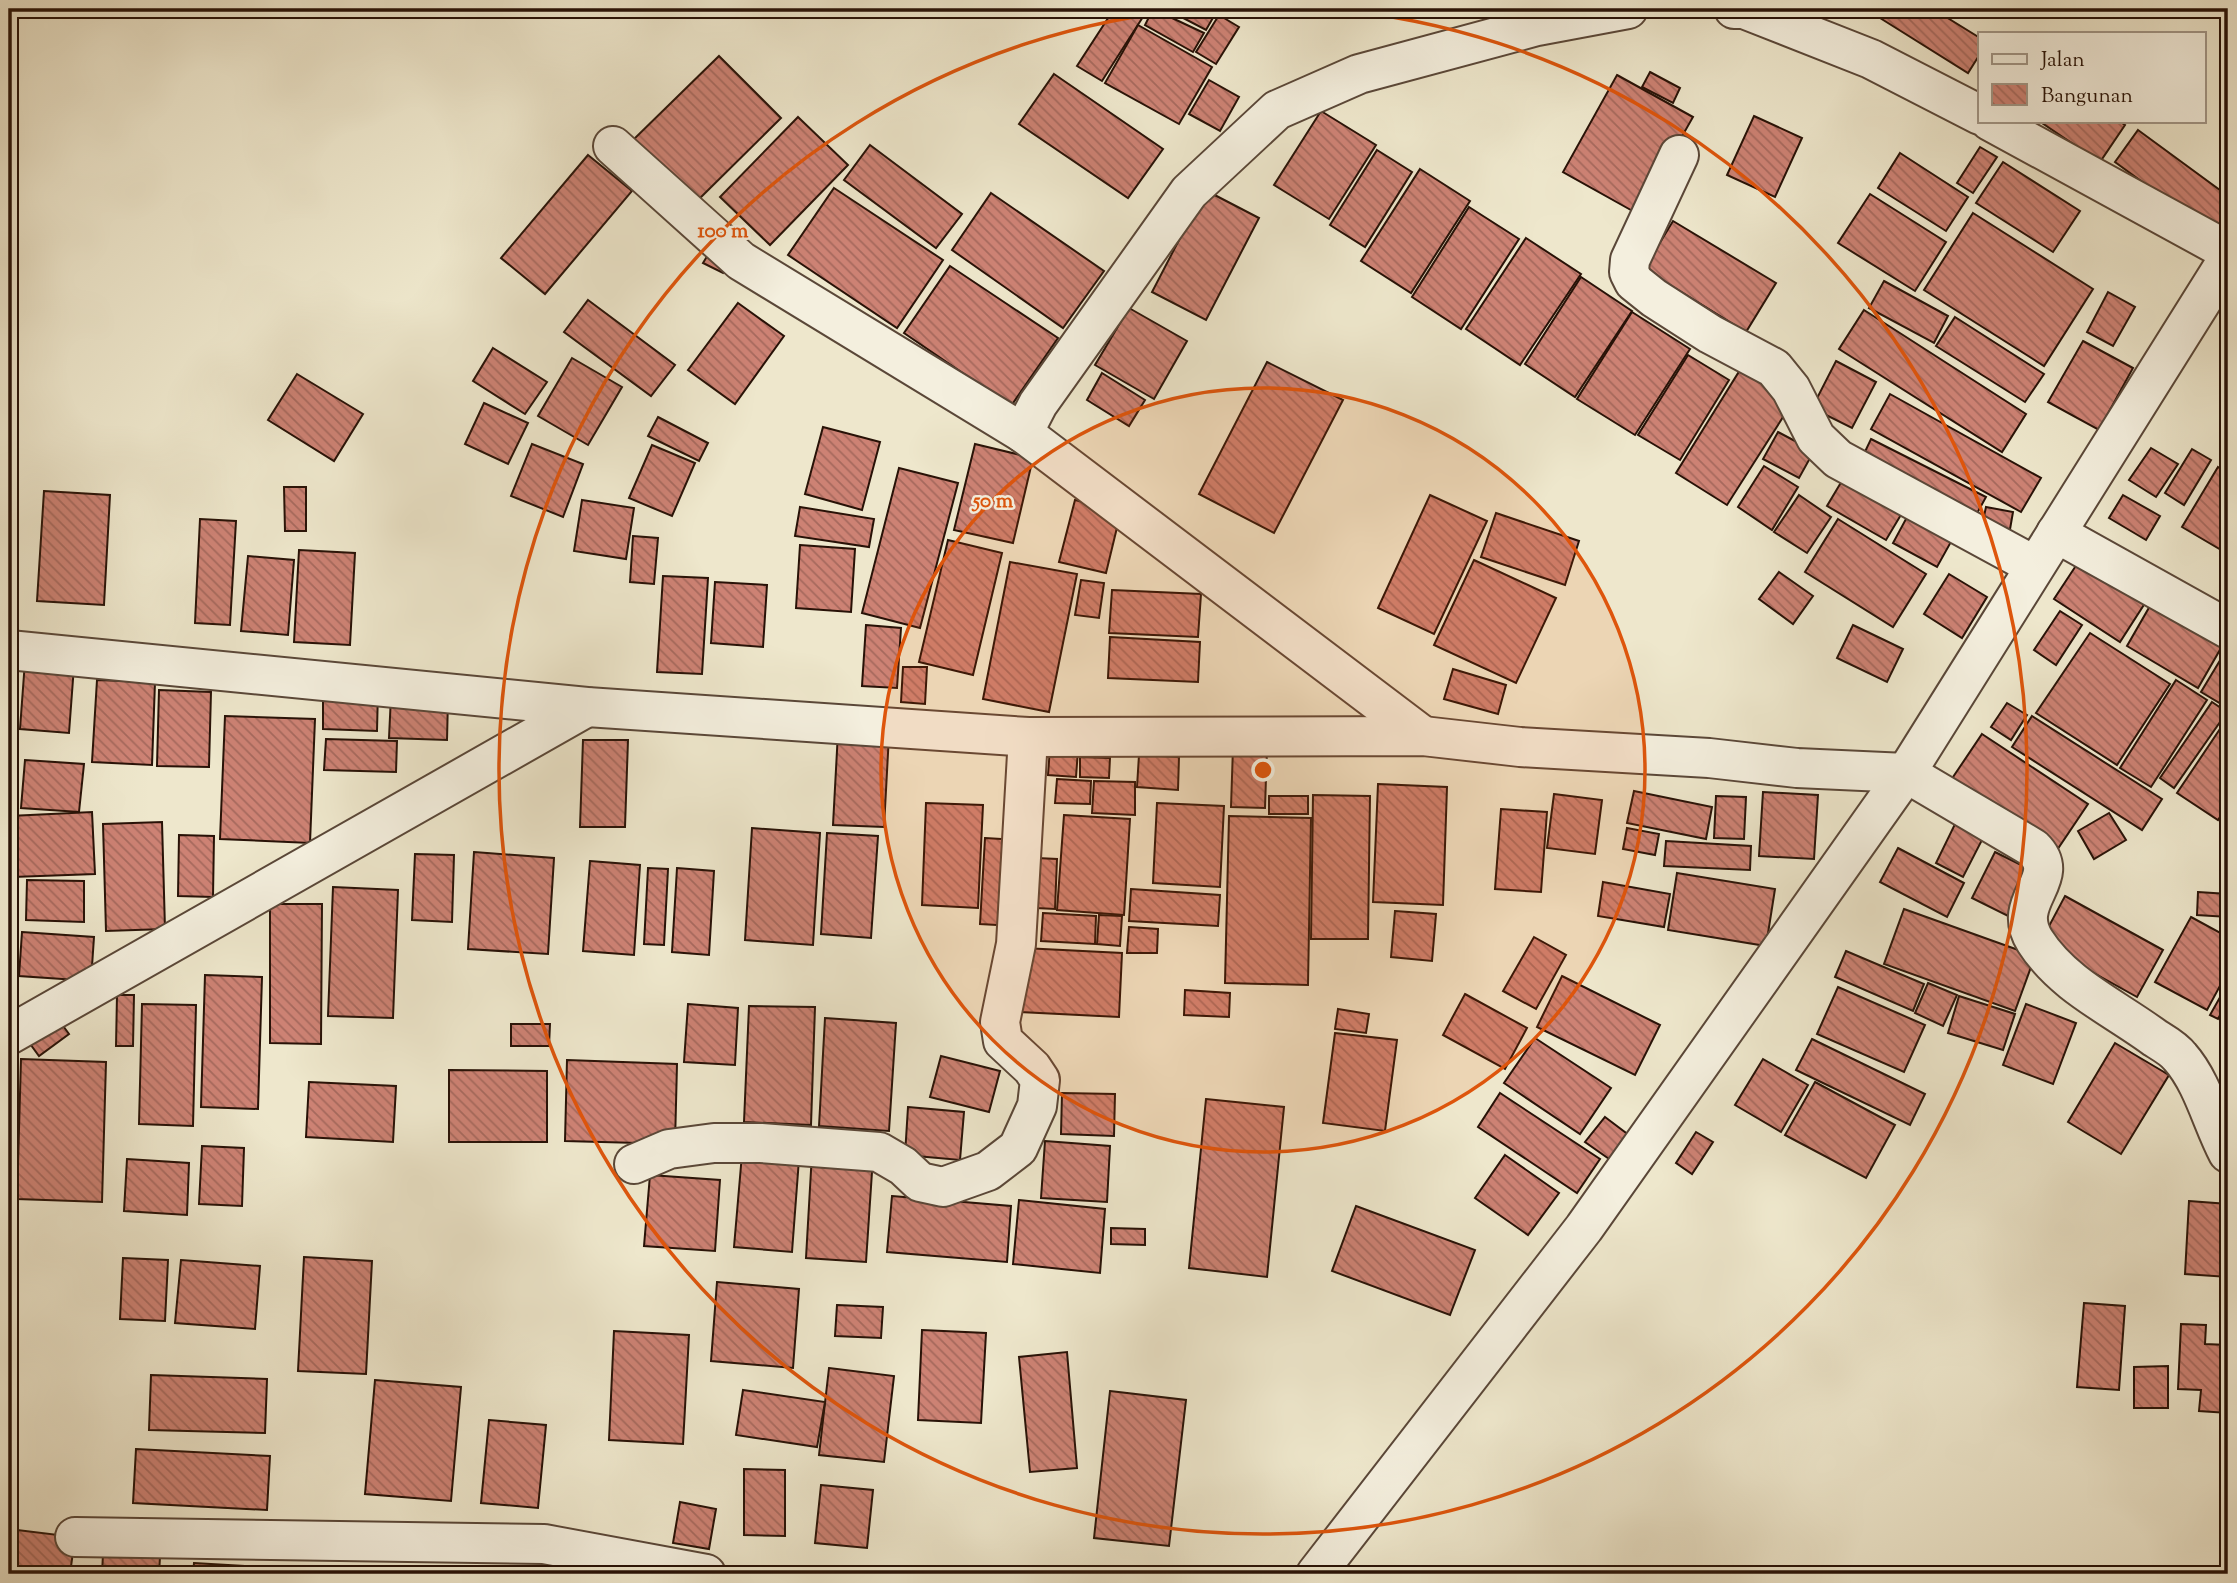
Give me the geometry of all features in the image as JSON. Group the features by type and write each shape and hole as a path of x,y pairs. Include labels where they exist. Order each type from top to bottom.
{"street":[{"path":"1023,433 1038,404 1189,192 1277,110 1359,74 1537,26 1628,9"},
{"path":"1734,9 1744,9 1871,59 1978,114"},
{"path":"1992,122 2228,251"},
{"path":"613,146 741,261 1023,433 1423,736"},
{"path":"1679,155 1630,260 1629,272 1634,282 1710,334 1774,368 1791,389 1816,438 1838,459 2035,566"},
{"path":"1316,1574 1584,1228 1906,773 2228,259"},
{"path":"2056,533 2228,629"},
{"path":"9,650 587,707 1028,737 1423,736 1520,747 1709,758 1797,768 1906,773 2034,848 2041,855 2045,864 2044,875 2031,899 2027,914 2031,936 2046,960 2089,995 2180,1056 2200,1091 2228,1153"},
{"path":"9,1035 587,707"},
{"path":"634,1164 669,1149 714,1143 761,1143 879,1152 903,1166 920,1182 943,1187 988,1171 1018,1149 1037,1106 1040,1080 1032,1068 1003,1041 1000,1022 1016,944 1028,737"},
{"path":"75,1537 544,1544 706,1574"}],"building":[{"path":"1114,9 1148,9 1102,81 1077,66"},
{"path":"1153,9 1204,33 1193,52 1145,25"},
{"path":"1166,9 1218,9 1206,30"},
{"path":"1885,9 1933,9 1978,37 1978,57 1968,73 1880,18"},
{"path":"1219,15 1239,27 1216,64 1196,52"},
{"path":"1138,25 1212,67 1179,124 1105,83"},
{"path":"719,56 781,118 695,203 632,141"},
{"path":"1650,72 1680,88 1673,103 1642,87"},
{"path":"1054,74 1163,149 1128,198 1019,124"},
{"path":"1617,75 1693,117 1638,214 1563,172"},
{"path":"1209,80 1239,97 1220,131 1189,114"},
{"path":"1321,111 1376,145 1329,219 1274,185"},
{"path":"1754,116 1802,138 1775,197 1727,175"},
{"path":"798,117 848,165 770,245 720,197"},
{"path":"2040,122 2120,122 2125,125 2100,162"},
{"path":"2138,130 2228,196 2228,218 2215,235 2115,162"},
{"path":"870,145 962,214 936,248 844,180"},
{"path":"1980,147 1997,157 1973,193 1957,183"},
{"path":"1377,150 1412,172 1365,247 1330,225"},
{"path":"1900,153 1968,197 1946,231 1878,188"},
{"path":"588,155 632,191 545,294 501,258"},
{"path":"2003,162 2080,211 2053,252 1976,203"},
{"path":"1420,169 1470,201 1411,293 1361,261"},
{"path":"834,188 943,260 897,328 788,255"},
{"path":"1205,190 1259,218 1206,320 1152,292"},
{"path":"991,193 1104,271 1063,328 952,250"},
{"path":"1870,194 1946,242 1915,291 1838,243"},
{"path":"1469,207 1519,239 1461,329 1412,297"},
{"path":"1973,213 2093,289 2044,366 1924,290"},
{"path":"1673,221 1776,283 1746,332 1644,269"},
{"path":"1526,238 1581,274 1520,365 1466,329"},
{"path":"712,248 731,257 723,273 703,263"},
{"path":"950,266 1058,338 1011,406 904,333"},
{"path":"1581,277 1632,311 1575,397 1525,364"},
{"path":"1884,281 1948,316 1934,343 1869,308"},
{"path":"2108,292 2135,307 2113,346 2087,332"},
{"path":"588,300 675,365 651,396 564,332"},
{"path":"738,303 784,336 735,404 688,370"},
{"path":"1129,308 1187,341 1154,399 1095,365"},
{"path":"1864,310 2026,414 2002,452 1839,349"},
{"path":"1632,312 1690,349 1635,435 1577,399"},
{"path":"1955,317 2044,374 2025,402 1936,346"},
{"path":"2083,341 2133,368 2099,430 2048,402"},
{"path":"493,348 547,382 525,414 473,381"},
{"path":"1688,355 1729,380 1680,460 1638,435"},
{"path":"572,358 622,387 588,445 538,416"},
{"path":"1836,361 1876,382 1852,428 1812,408"},
{"path":"1267,362 1343,400 1274,533 1199,494"},
{"path":"1740,370 1792,403 1727,505 1676,473"},
{"path":"1102,373 1145,400 1129,426 1087,400"},
{"path":"297,374 363,414 334,461 268,420"},
{"path":"1890,394 2041,478 2021,512 1871,429"},
{"path":"484,403 528,423 508,464 465,444"},
{"path":"658,417 708,443 699,461 648,436"},
{"path":"823,427 880,442 862,510 805,494"},
{"path":"1778,432 1814,451 1799,478 1763,459"},
{"path":"1871,439 1986,497 1975,517 1861,460"},
{"path":"532,444 583,464 563,517 511,496"},
{"path":"975,444 1033,458 1013,543 954,530"},
{"path":"652,445 695,463 672,516 629,498"},
{"path":"2151,448 2178,464 2156,497 2129,480"},
{"path":"2192,449 2211,460 2184,505 2165,493"},
{"path":"1764,466 1798,487 1772,530 1738,507"},
{"path":"2218,467 2228,474 2228,554 2182,527"},
{"path":"899,468 958,483 920,628 862,613"},
{"path":"1846,474 1905,508 1886,540 1827,506"},
{"path":"284,487 306,487 306,531 285,531"},
{"path":"44,491 110,495 104,605 37,601"},
{"path":"1430,495 1487,521 1434,634 1378,608"},
{"path":"1799,495 1831,517 1807,553 1774,532"},
{"path":"2123,495 2160,516 2146,540 2109,518"},
{"path":"582,500 634,508 626,559 574,551"},
{"path":"1075,500 1121,511 1106,573 1059,562"},
{"path":"1913,506 1957,531 1937,567 1893,543"},
{"path":"800,507 874,519 869,547 795,536"},
{"path":"1986,507 2013,512 2009,535 1981,530"},
{"path":"1496,513 1579,541 1565,585 1481,557"},
{"path":"200,519 236,521 230,625 195,623"},
{"path":"1838,519 1926,574 1893,627 1805,572"},
{"path":"633,536 658,538 654,584 630,582"},
{"path":"948,540 1002,553 973,675 919,662"},
{"path":"800,545 855,549 851,612 796,608"},
{"path":"299,550 355,553 350,645 294,642"},
{"path":"248,556 294,560 288,635 241,631"},
{"path":"2081,558 2147,600 2120,642 2054,599"},
{"path":"1474,560 1556,598 1516,683 1434,645"},
{"path":"1010,562 1077,574 1049,712 983,699"},
{"path":"1779,572 1813,596 1793,624 1759,599"},
{"path":"1949,574 1987,597 1962,638 1924,614"},
{"path":"663,576 708,578 702,674 657,672"},
{"path":"1081,580 1104,583 1099,618 1075,615"},
{"path":"715,582 767,585 763,647 711,643"},
{"path":"1112,590 1201,594 1198,637 1109,633"},
{"path":"2154,599 2225,641 2198,688 2127,646"},
{"path":"2060,611 2082,625 2056,665 2034,650"},
{"path":"866,625 901,628 897,688 862,686"},
{"path":"1853,625 1903,649 1887,682 1837,658"},
{"path":"2090,633 2170,684 2117,765 2036,713"},
{"path":"1110,637 1200,642 1198,682 1108,678"},
{"path":"2228,647 2228,696 2223,705 2201,692"},
{"path":"25,661 74,666 69,733 20,729"},
{"path":"903,667 927,667 925,704 901,702"},
{"path":"1453,669 1506,685 1498,714 1444,699"},
{"path":"97,680 155,682 152,765 92,762"},
{"path":"2176,680 2207,700 2151,787 2120,768"},
{"path":"9,688 14,688 10,789 9,789"},
{"path":"323,689 378,690 377,731 323,729"},
{"path":"159,690 211,692 209,767 157,766"},
{"path":"391,696 448,699 447,740 389,738"},
{"path":"2212,702 2227,712 2174,788 2160,778"},
{"path":"2007,703 2027,715 2011,740 1991,727"},
{"path":"225,716 315,719 310,843 220,839"},
{"path":"2032,716 2162,799 2142,830 2012,747"},
{"path":"2228,717 2228,805 2218,820 2177,793"},
{"path":"838,732 889,735 884,827 833,825"},
{"path":"1982,734 2088,804 2055,853 1949,783"},
{"path":"326,739 397,741 396,772 324,770"},
{"path":"583,740 628,740 625,827 580,827"},
{"path":"1233,747 1267,748 1265,808 1231,807"},
{"path":"1050,748 1078,750 1076,777 1048,775"},
{"path":"1139,755 1179,757 1178,790 1137,787"},
{"path":"1080,757 1110,758 1109,778 1080,777"},
{"path":"25,760 84,764 79,812 21,808"},
{"path":"1057,779 1091,781 1090,804 1055,803"},
{"path":"1094,781 1135,782 1135,815 1092,813"},
{"path":"1378,784 1447,787 1443,905 1373,902"},
{"path":"1634,791 1712,807 1706,839 1627,823"},
{"path":"1763,792 1818,795 1814,859 1759,856"},
{"path":"1554,794 1602,800 1595,854 1547,848"},
{"path":"1313,795 1370,796 1368,939 1311,939"},
{"path":"1269,796 1308,796 1308,814 1269,814"},
{"path":"1716,796 1746,797 1744,839 1714,838"},
{"path":"926,803 983,805 978,908 922,905"},
{"path":"1157,803 1224,806 1220,887 1153,883"},
{"path":"1501,809 1547,812 1541,892 1495,889"},
{"path":"92,812 95,874 13,877 10,816"},
{"path":"2109,813 2126,840 2094,859 2078,831"},
{"path":"1064,815 1130,819 1124,915 1057,910"},
{"path":"1229,816 1311,818 1308,985 1225,983"},
{"path":"162,822 165,929 106,931 103,824"},
{"path":"1955,824 1983,838 1963,877 1936,863"},
{"path":"752,828 820,833 813,945 745,940"},
{"path":"1627,828 1659,834 1655,855 1623,849"},
{"path":"827,833 878,836 871,938 821,934"},
{"path":"179,835 214,836 213,897 178,896"},
{"path":"985,838 1019,840 1014,926 980,924"},
{"path":"1666,841 1751,846 1750,870 1664,866"},
{"path":"1898,848 1964,883 1947,917 1880,882"},
{"path":"474,852 554,858 548,954 468,949"},
{"path":"1995,852 2035,872 2012,918 1972,898"},
{"path":"415,854 454,855 452,922 412,920"},
{"path":"1037,858 1057,859 1055,909 1036,908"},
{"path":"11,860 14,1013 9,1013"},
{"path":"590,861 640,865 634,955 583,951"},
{"path":"648,868 668,869 664,945 644,944"},
{"path":"677,868 714,871 709,955 672,952"},
{"path":"1677,873 1775,889 1766,946 1668,930"},
{"path":"27,880 84,881 84,922 26,920"},
{"path":"1603,882 1670,894 1664,927 1598,916"},
{"path":"333,887 398,890 393,1018 328,1016"},
{"path":"1131,889 1220,895 1218,926 1129,921"},
{"path":"2198,892 2228,894 2228,917 2197,915"},
{"path":"2065,896 2163,950 2137,997 2040,943"},
{"path":"270,904 322,904 321,1044 270,1043"},
{"path":"1904,909 2035,956 2015,1011 1884,964"},
{"path":"1395,911 1436,914 1432,961 1391,957"},
{"path":"1043,913 1096,916 1095,944 1041,941"},
{"path":"1099,915 1122,916 1120,946 1097,944"},
{"path":"2191,917 2228,937 2228,971 2207,1010 2155,982"},
{"path":"1129,927 1158,929 1157,953 1127,953"},
{"path":"22,932 94,937 91,981 19,976"},
{"path":"1534,937 1566,955 1536,1009 1503,991"},
{"path":"1023,948 1122,953 1119,1017 1020,1012"},
{"path":"1846,951 1924,984 1913,1011 1835,977"},
{"path":"205,975 262,977 258,1109 201,1107"},
{"path":"1562,976 1660,1025 1635,1075 1537,1027"},
{"path":"1928,983 1957,995 1943,1026 1915,1013"},
{"path":"2228,983 2228,1000 2218,1019 2210,1015"},
{"path":"1838,987 1925,1025 1904,1072 1817,1034"},
{"path":"1185,990 1230,993 1229,1017 1184,1015"},
{"path":"1465,994 1527,1028 1505,1069 1443,1035"},
{"path":"117,995 134,995 133,1046 116,1046"},
{"path":"1959,996 2015,1014 2003,1050 1948,1033"},
{"path":"142,1004 196,1005 193,1126 139,1124"},
{"path":"688,1004 738,1008 735,1065 684,1062"},
{"path":"2026,1004 2076,1023 2053,1084 2003,1065"},
{"path":"749,1006 815,1007 811,1125 744,1122"},
{"path":"1338,1009 1369,1014 1366,1033 1335,1029"},
{"path":"825,1018 896,1023 889,1131 819,1126"},
{"path":"58,1019 69,1034 39,1056 28,1041"},
{"path":"511,1024 550,1024 549,1046 511,1046"},
{"path":"1335,1033 1397,1040 1385,1131 1323,1123"},
{"path":"1535,1038 1611,1088 1580,1134 1504,1083"},
{"path":"1812,1039 1925,1094 1910,1125 1796,1070"},
{"path":"2115,1043 2169,1075 2121,1154 2068,1122"},
{"path":"941,1056 1000,1071 989,1112 930,1097"},
{"path":"21,1059 106,1062 102,1202 17,1199"},
{"path":"1763,1059 1808,1085 1781,1132 1735,1105"},
{"path":"567,1060 677,1064 675,1144 565,1141"},
{"path":"449,1070 547,1071 547,1142 449,1142"},
{"path":"309,1082 396,1086 393,1142 306,1137"},
{"path":"1815,1082 1895,1125 1866,1178 1785,1135"},
{"path":"1062,1093 1115,1094 1114,1136 1061,1134"},
{"path":"1500,1093 1600,1159 1577,1193 1478,1127"},
{"path":"1206,1099 1284,1107 1267,1277 1189,1268"},
{"path":"908,1107 964,1112 960,1160 905,1155"},
{"path":"1605,1117 1638,1142 1619,1166 1585,1142"},
{"path":"1696,1132 1713,1142 1692,1174 1676,1163"},
{"path":"1045,1141 1110,1146 1107,1202 1041,1198"},
{"path":"202,1146 244,1148 242,1206 199,1204"},
{"path":"812,1153 873,1157 866,1262 806,1258"},
{"path":"742,1154 799,1159 792,1252 734,1247"},
{"path":"1505,1155 1559,1193 1528,1235 1475,1198"},
{"path":"127,1159 189,1163 187,1215 124,1211"},
{"path":"650,1175 720,1180 715,1251 644,1246"},
{"path":"892,1196 1011,1206 1007,1262 887,1252"},
{"path":"1019,1200 1105,1209 1100,1273 1013,1264"},
{"path":"2189,1201 2228,1204 2228,1277 2185,1274"},
{"path":"1356,1206 1475,1250 1450,1315 1332,1271"},
{"path":"1111,1228 1145,1229 1145,1245 1111,1244"},
{"path":"304,1257 372,1261 366,1374 298,1371"},
{"path":"123,1258 168,1260 165,1321 120,1319"},
{"path":"181,1260 260,1266 255,1329 175,1323"},
{"path":"717,1282 799,1289 793,1368 711,1361"},
{"path":"2084,1303 2125,1306 2119,1390 2077,1387"},
{"path":"837,1305 883,1307 881,1338 835,1336"},
{"path":"2181,1324 2206,1325 2205,1344 2228,1345 2228,1413 2199,1411 2201,1390 2178,1389"},
{"path":"922,1330 986,1333 981,1423 918,1420"},
{"path":"614,1331 689,1335 683,1444 609,1440"},
{"path":"1067,1352 1077,1468 1030,1472 1019,1357"},
{"path":"2168,1366 2168,1408 2134,1408 2134,1367"},
{"path":"829,1368 894,1376 884,1462 819,1455"},
{"path":"151,1375 267,1379 265,1433 149,1430"},
{"path":"375,1380 461,1387 451,1501 365,1494"},
{"path":"743,1390 825,1402 817,1447 736,1435"},
{"path":"1110,1391 1186,1400 1169,1546 1094,1538"},
{"path":"489,1420 546,1425 538,1508 481,1503"},
{"path":"136,1449 270,1456 267,1510 133,1503"},
{"path":"744,1469 785,1470 785,1536 744,1535"},
{"path":"821,1485 873,1490 867,1548 815,1543"},
{"path":"680,1502 716,1509 709,1549 673,1543"},
{"path":"9,1529 75,1537 70,1574 9,1574"},
{"path":"103,1554 160,1557 159,1574 102,1574"},
{"path":"194,1563 244,1566 244,1574 193,1574"}]}
